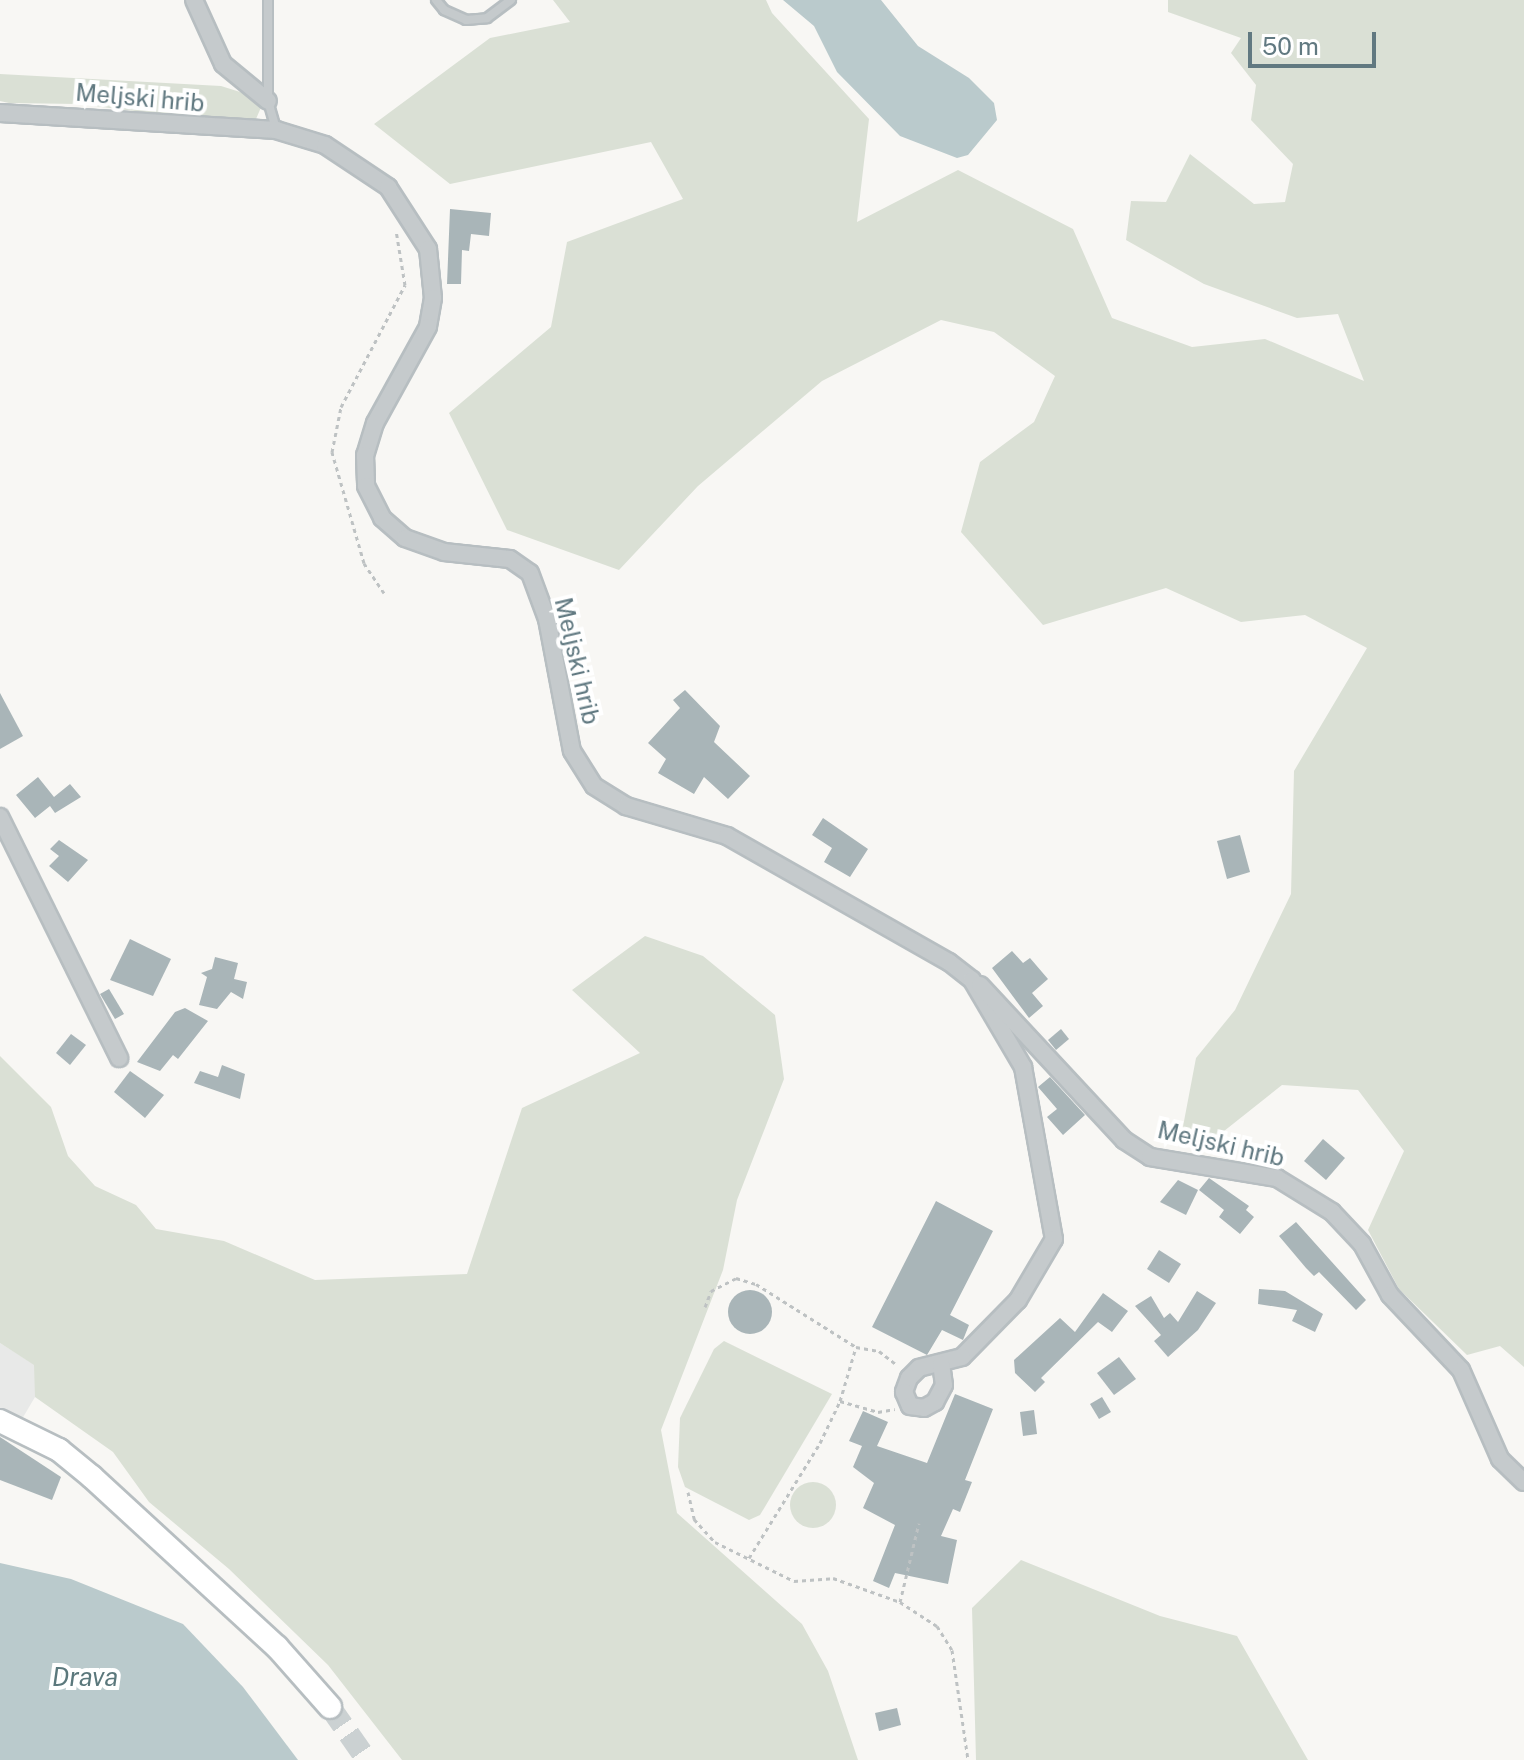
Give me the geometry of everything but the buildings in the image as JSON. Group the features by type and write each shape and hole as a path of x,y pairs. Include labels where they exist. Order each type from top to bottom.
{"street":[{"name":"Meljski hrib","path":"194,0 223,64 268,101"},
{"name":"Meljski hrib","path":"0,113 276,130 325,145 388,187 428,249 433,298 428,327 375,423 365,455 366,486 382,518 405,538 444,552 510,559 530,573 547,619 572,751 594,786 626,806 727,836 790,868 915,940 995,996 1124,1140 1150,1157 1277,1178 1332,1212 1362,1244 1390,1295 1461,1370 1500,1459 1524,1482"},
{"path":"0,817 119,1058"},
{"name":"Meljski hrib","path":"909,1378 919,1368 962,1357 1018,1300 1047,1256 1056,1227 1023,1067 972,980"},
{"path":"909,1378 904,1392 910,1406 924,1408 935,1402 944,1385 941,1364"},
{"path":"0,1421 59,1450 277,1647 330,1707"}],"lane":[{"path":"268,0 268,101 276,130"},
{"path":"436,0 444,10 466,20 487,18 511,0"}],"path":[{"path":"384,593 364,563 332,452 341,407 405,285 388,187"},
{"path":"705,1307 711,1291 736,1278 756,1284 856,1347 893,1359 909,1378"},
{"path":"749,1558 840,1401 856,1347"},
{"path":"840,1401 878,1412 910,1406"},
{"path":"688,1492 694,1519 715,1542 794,1581 833,1578 900,1602 937,1626 952,1650 968,1760"},
{"path":"900,1602 919,1523"}],"shaded area":[{"path":"553,0 766,0 772,13 869,119 857,222 958,170 1073,229 1112,318 1192,347 1265,339 1364,381 1338,314 1297,318 1204,284 1126,240 1131,201 1166,202 1190,154 1254,204 1285,202 1293,164 1251,120 1256,85 1231,53 1241,38 1168,12 1168,0 1524,0 1524,1367 1500,1346 1467,1355 1399,1289 1368,1230 1404,1151 1358,1090 1282,1085 1214,1139 1181,1137 1196,1058 1235,1010 1291,894 1294,771 1367,648 1305,615 1241,622 1166,588 1043,625 961,532 980,462 1034,422 1055,376 994,332 941,320 822,381 698,486 619,570 507,530 449,413 551,327 567,242 683,199 651,142 450,184 374,124 490,38 570,22"},
{"path":"0,74 221,86 259,98 262,105 256,119 218,121 77,104 9,103 0,101"},
{"path":"645,936 703,956 775,1015 784,1079 737,1200 723,1270 661,1430 677,1513 802,1624 828,1671 858,1760 402,1760 328,1665 229,1569 149,1502 113,1452 35,1397 34,1365 0,1343 0,1056 51,1107 68,1156 95,1186 136,1205 156,1229 224,1241 315,1280 467,1274 522,1108 640,1053 572,990"},
{"path":"724,1341 832,1394 760,1515 749,1520 685,1487 678,1467 680,1418 714,1349"},
{"path":"0,1343 35,1365 35,1397 22,1419 0,1415"},
{"path":"813,1482 829,1489 836,1505 829,1521 813,1528 797,1521 790,1505 797,1489"},
{"path":"1021,1560 1160,1616 1237,1636 1308,1760 976,1760 972,1608"}],"water":[{"path":"783,0 881,0 918,46 969,78 994,103 997,120 968,155 957,158 900,136 837,72 814,26"},
{"name":"Drava","path":"0,1563 71,1579 183,1624 243,1687 298,1760 0,1760"}],"tunnel":[{"path":"330,1707 367,1760"}]}
